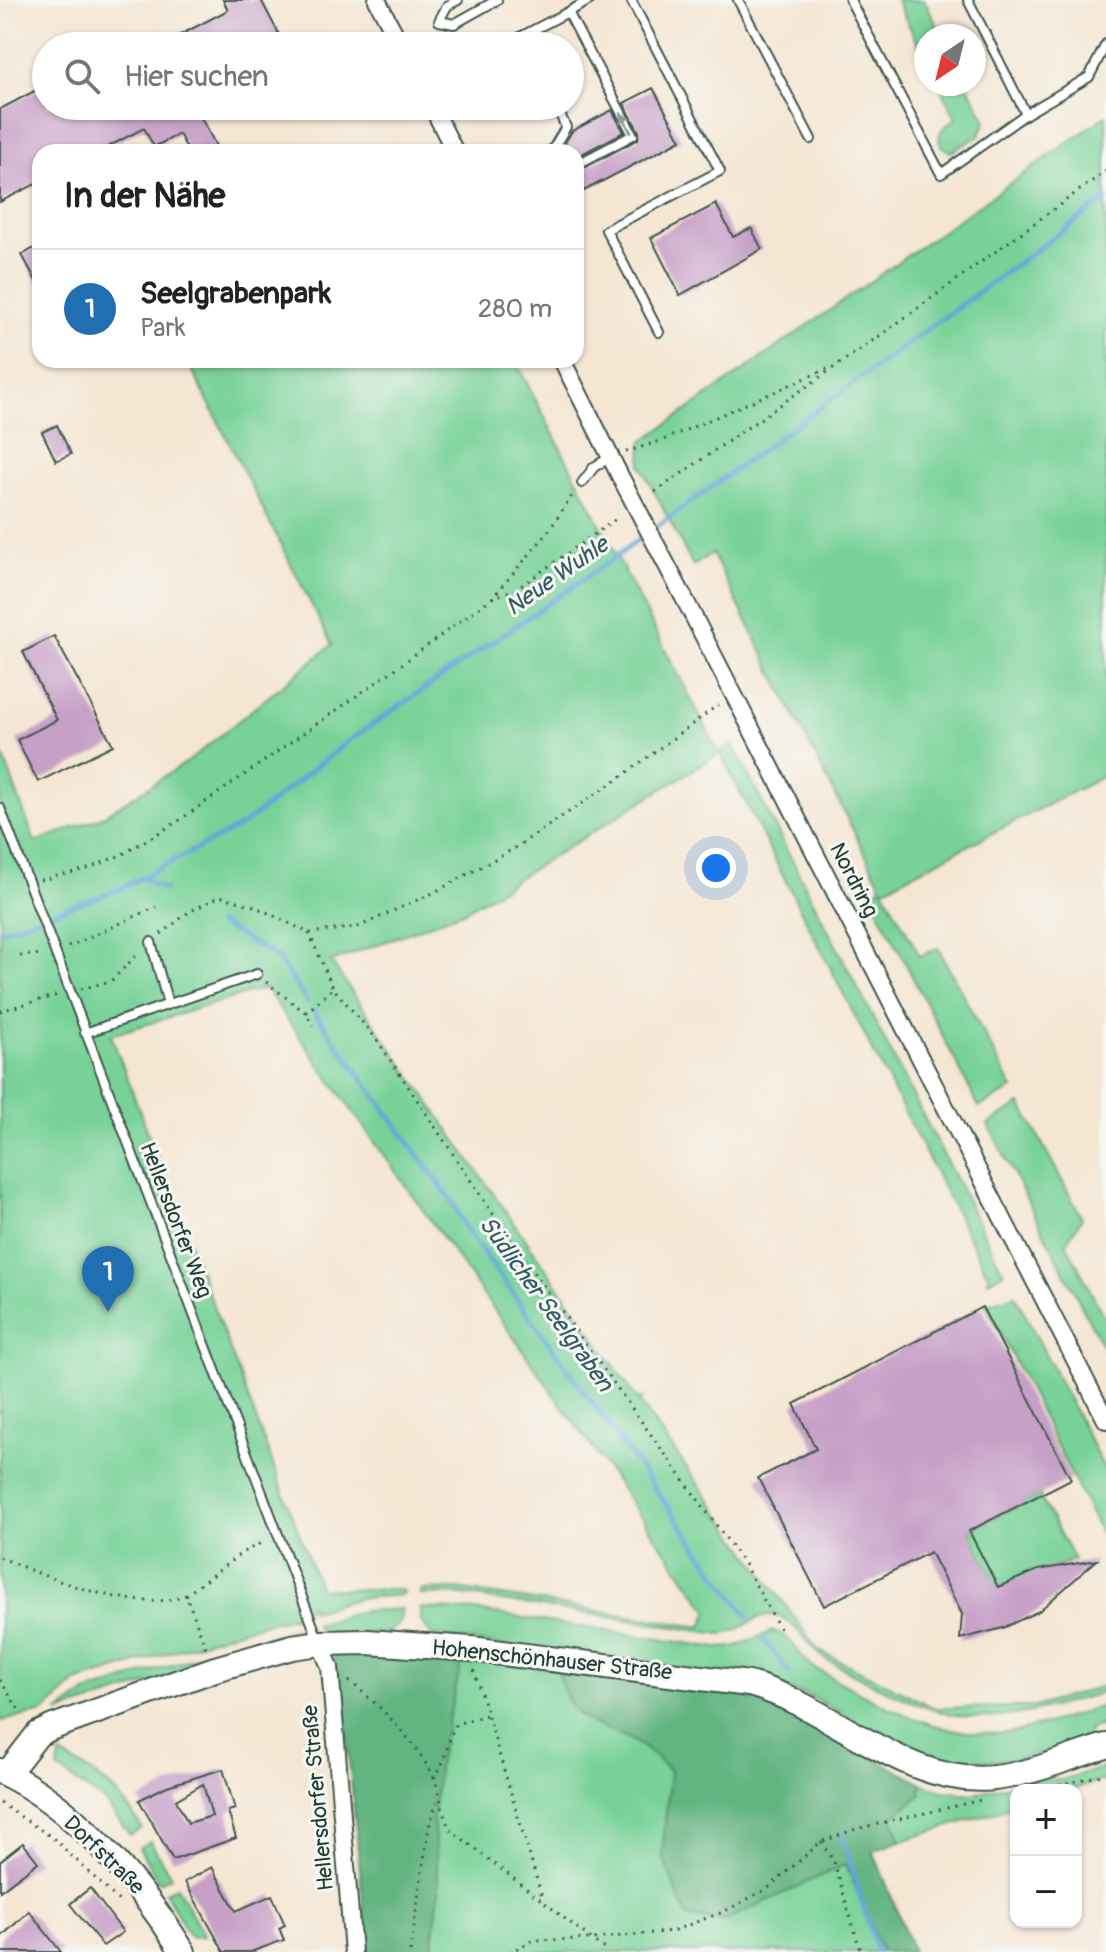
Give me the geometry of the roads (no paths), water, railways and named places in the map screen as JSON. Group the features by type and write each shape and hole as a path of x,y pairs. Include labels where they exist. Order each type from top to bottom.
{"street":[{"path":"377,0 394,32"},
{"path":"439,120 451,144"},
{"name":"Nordring","path":"566,368 1106,1420"},
{"name":"Hohenschönhauser Straße","path":"4,1772 38,1734 53,1727 215,1669 292,1647 320,1643 367,1642 471,1649 762,1687 908,1760 968,1778 1014,1774 1106,1746"},
{"name":"Hellersdorfer Straße","path":"320,1643 330,1667 353,1952"},
{"name":"Dorfstraße","path":"4,1772 95,1841 141,1889 183,1952"}],"lane":[{"path":"458,0 447,6 439,21 454,24 497,0"},
{"path":"530,32 590,0"},
{"path":"631,0 720,171 606,230 659,332"},
{"path":"738,0 811,139"},
{"path":"850,0 941,174 1026,114 1089,77 1106,44"},
{"path":"968,0 1026,114"},
{"path":"568,12 579,32"},
{"path":"584,42 633,135 584,161"},
{"path":"556,144 566,127 563,120"},
{"path":"582,483 594,467 611,457"},
{"name":"Hellersdorfer Weg","path":"0,808 320,1643"},
{"path":"151,942 168,1004"},
{"path":"85,1033 257,974"}],"waterway":[{"name":"Neue Wuhle","path":"0,931 118,890 244,824 347,742 607,563 1106,199"},
{"path":"144,879 165,890"},
{"name":"Südlicher Seelgraben","path":"218,923 277,957 307,1002"},
{"name":"Südlicher Seelgraben","path":"314,1012 451,1200 466,1229 748,1617"},
{"name":"Südlicher Seelgraben","path":"764,1640 789,1672"},
{"name":"Südlicher Seelgraben","path":"842,1835 877,1952"}],"place":[{"name":"Seelgrabenpark","path":"108,1312"}]}
